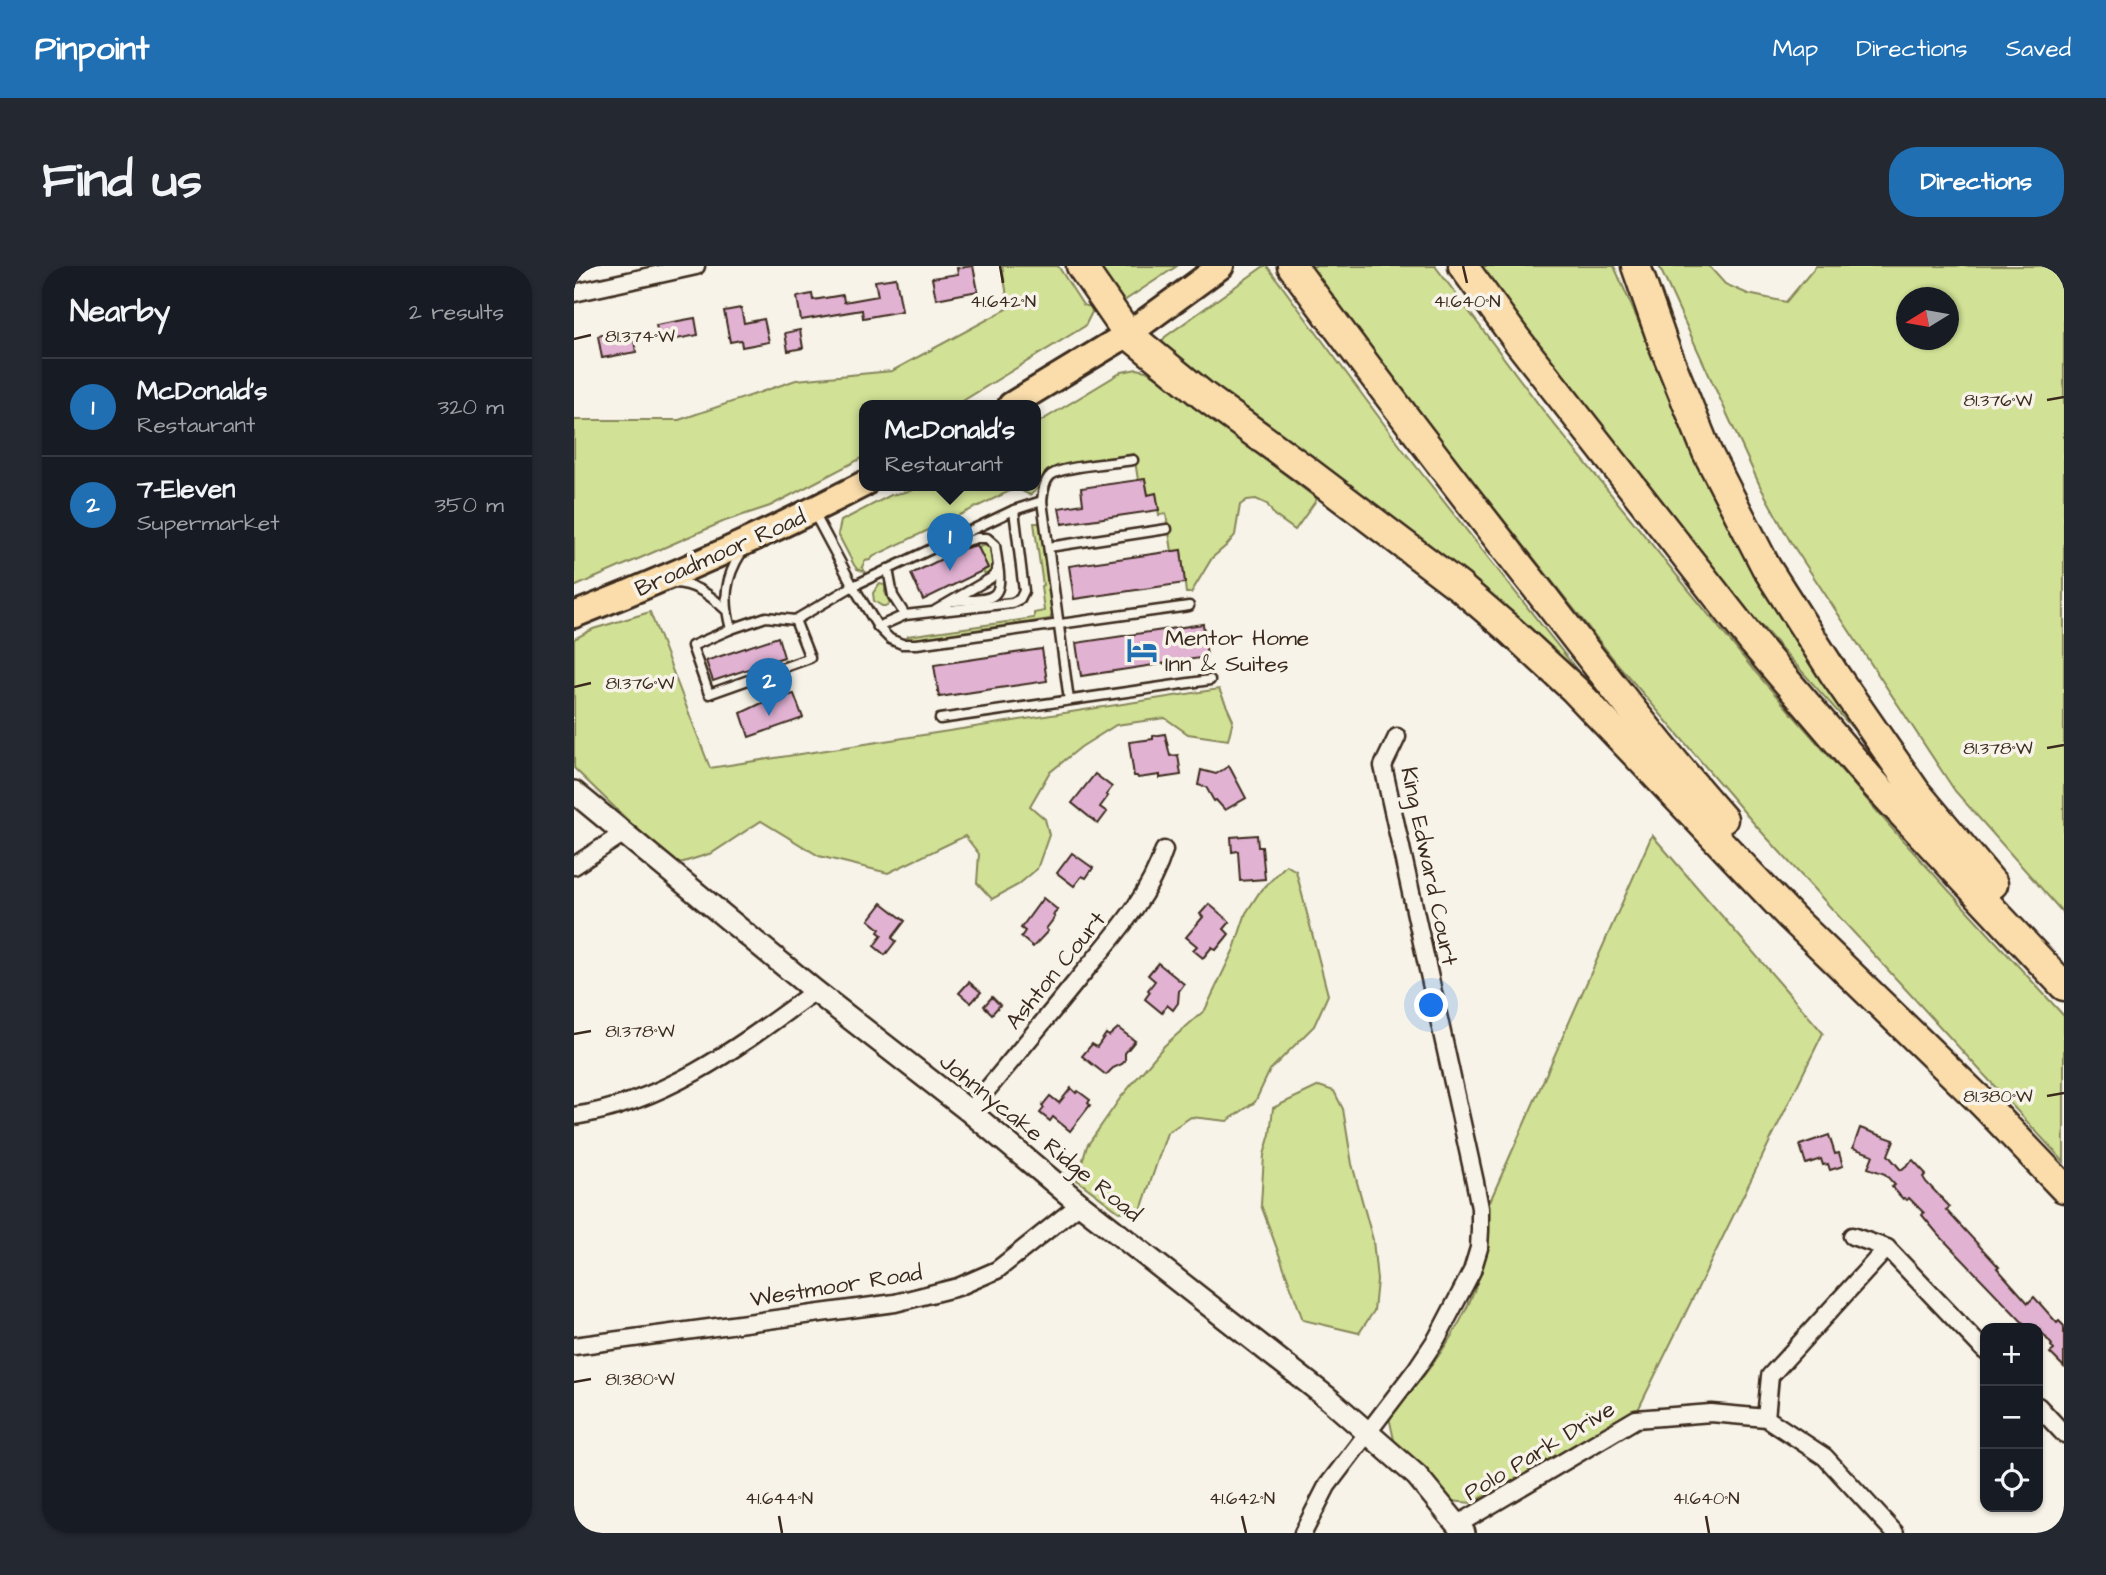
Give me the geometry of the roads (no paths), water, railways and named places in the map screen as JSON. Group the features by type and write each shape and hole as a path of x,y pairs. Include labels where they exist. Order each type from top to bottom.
{"highway":[{"path":"1081,266 1128,334 1204,396 1460,587 1529,647 1574,690 1791,917 1992,1112"},
{"path":"1293,266 1395,406 1668,757 1863,976 2064,1188"},
{"path":"1463,266 1517,340 1754,643 1870,779 2064,986"},
{"path":"1636,266 1664,346 1707,452 1766,567 1835,675 1916,792 2064,970"}],"main road":[{"path":"1020,400 1128,334 1221,266"},
{"name":"Broadmoor Road","path":"574,615 655,583 859,487"},
{"name":"Johnnycake Ridge Road","path":"574,792 1080,1204 1329,1399 1417,1476 1460,1529"}],"street":[{"path":"574,293 696,266"},
{"name":"King Edward Court","path":"1303,1533 1327,1486 1437,1338 1472,1271 1479,1248 1480,1208 1475,1182 1383,766 1397,737"},
{"path":"574,866 624,833"},
{"name":"Ashton Court","path":"969,1111 1106,946 1146,893 1164,850"},
{"path":"574,1116 603,1111 687,1078 747,1041 815,990"},
{"name":"Westmoor Road","path":"574,1346 895,1303 958,1287 997,1270 1080,1204"},
{"path":"1852,1236 1887,1248 1980,1346"},
{"path":"1766,1418 1770,1377 1887,1248"},
{"path":"2043,1411 2064,1434"},
{"name":"Polo Park Drive","path":"1460,1529 1636,1419 1711,1413 1766,1418 1825,1457 1888,1531"}],"lane":[{"path":"1069,700 1042,501 1044,487 1050,476 1061,471 1133,460"},
{"path":"795,620 810,658 709,694 692,646 766,617 795,620 888,569 1014,510 1042,501"},
{"path":"813,510 853,586 878,626 890,639 902,644 1189,606"},
{"path":"878,626 905,615 1012,603 1020,599 1024,591 1014,510"},
{"path":"1049,547 1167,529"},
{"path":"732,629 725,609 730,573 755,537"},
{"path":"915,557 983,537 990,539 995,545 1001,581 996,594 991,597 952,601"},
{"path":"933,612 991,578 998,566"},
{"path":"888,569 893,596 905,615"},
{"path":"655,583 678,582 696,587 725,609"},
{"path":"940,719 1210,680"}],"place":[{"name":"McDonald's","path":"950,571"},
{"name":"Mentor Home Inn & Suites","path":"1142,650"},
{"name":"7-Eleven","path":"769,716"}]}
